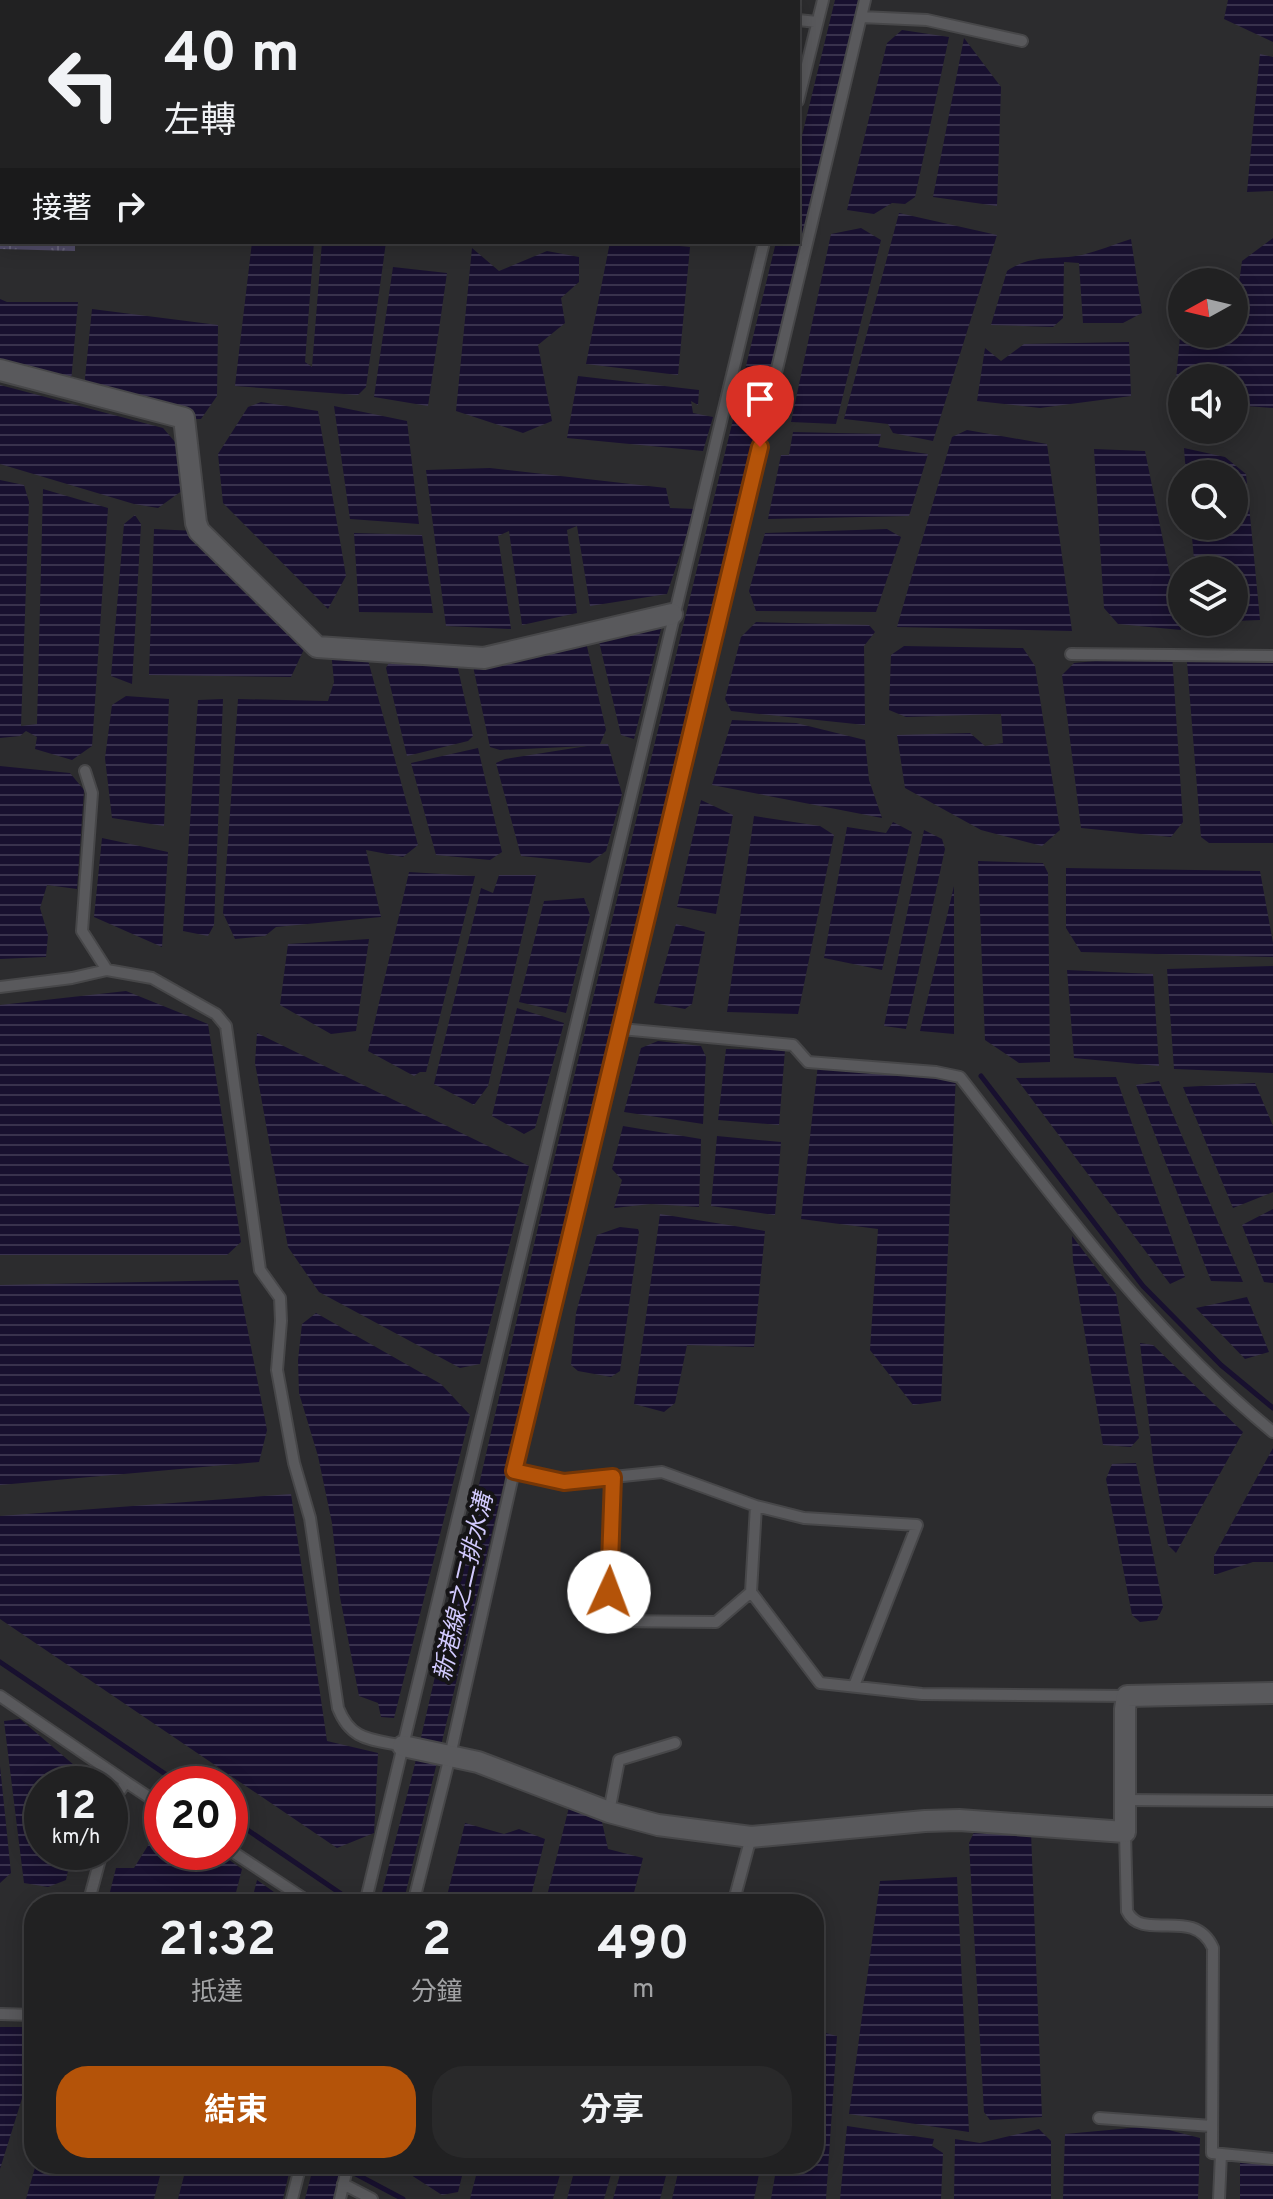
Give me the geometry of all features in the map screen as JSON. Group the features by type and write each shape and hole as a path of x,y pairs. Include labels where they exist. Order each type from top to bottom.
{"street":[{"path":"0,370 184,418 199,531 317,647 484,658 672,614"},
{"path":"403,1746 478,1762 609,1812 658,1825 751,1837 959,1820 1125,1832 1127,1696 1273,1693"}],"lane":[{"path":"800,93 823,0"},
{"path":"416,1894 865,0"},
{"path":"861,17 927,20 1022,41"},
{"path":"800,20 817,22"},
{"path":"367,1894 672,614 764,244"},
{"path":"1071,654 1273,656"},
{"path":"85,771 92,793 82,931 107,970"},
{"path":"0,987 72,978 107,970 152,978 216,1014 226,1026 260,1270 280,1298 277,1370 294,1463 310,1518 338,1708 344,1725 359,1737 403,1746"},
{"path":"621,1029 793,1045 808,1062 936,1072 960,1077 1103,1260 1228,1396 1273,1432"},
{"path":"514,1471 564,1482 662,1472 756,1506 804,1518 917,1525 854,1686"},
{"path":"613,1477 608,1621 716,1622 751,1592"},
{"path":"756,1506 751,1592 820,1683 922,1694 1127,1696"},
{"path":"0,1696 103,1766"},
{"path":"609,1812 619,1760 675,1743"},
{"path":"1125,1800 1273,1801"},
{"path":"1125,1832 1127,1911 1130,1918 1141,1924 1189,1925 1209,1938 1213,1948 1212,2153 1273,2159"},
{"path":"736,1894 751,1837"},
{"path":"248,1862 297,1894"},
{"path":"91,1894 97,1870"},
{"path":"0,2014 24,2015"},
{"path":"1099,2118 1212,2126"},
{"path":"1219,2199 1221,2154"},
{"path":"292,2199 298,2174"},
{"path":"340,2199 346,2174"},
{"path":"343,2184 372,2199"}],"green space":[{"path":"0,244 75,244 75,251 0,249"}],"water":[{"name":"新港線之二排水溝","path":"835,0 859,0 405,1894 382,1894 414,1768 545,1197 776,244 800,244 800,144"},
{"path":"1228,0 1273,0 1273,42 1224,19"},
{"path":"902,30 949,37 915,197 905,204 892,203 874,214 847,210 887,43"},
{"path":"964,38 1001,87 997,206 933,197"},
{"path":"1260,54 1273,57 1273,191 1247,192"},
{"path":"899,213 997,235 933,441 893,433 888,424 844,419"},
{"path":"861,228 881,240 836,424 791,422 831,234"},
{"path":"1273,238 1273,408 1248,406 1248,364 1177,364 1179,348 1248,348 1248,268 1241,268 1242,261"},
{"path":"1131,239 1142,313 1123,323 1083,323 1079,263 1064,262 1063,318 1053,327 991,325 1007,271 1026,262 1082,255"},
{"path":"252,244 314,244 305,362 312,367 322,244 386,244 366,387 358,395 235,386"},
{"path":"610,244 690,247 678,375 586,364"},
{"path":"472,248 499,271 547,251 579,257 579,282 561,298 565,323 538,345 552,421 523,433 456,411"},
{"path":"393,267 447,273 428,406 374,397"},
{"path":"0,299 7,302 78,302 71,382 0,366"},
{"path":"92,309 218,325 217,396 201,419 186,419 87,390 85,378"},
{"path":"1129,342 1131,396 1040,408 977,401 985,348 1001,361 1024,344"},
{"path":"578,376 699,390 698,405 691,401 693,413 713,417 703,451 567,438"},
{"path":"0,385 163,428 181,449 183,490 158,508 134,504 0,464"},
{"path":"261,402 318,411 346,576 328,609 223,503 218,454 248,407"},
{"path":"334,406 407,421 419,524 350,519"},
{"path":"967,430 1047,444 1072,631 897,627 952,437"},
{"path":"793,432 881,434 878,447 928,454 909,516 768,519 781,455 789,455"},
{"path":"1184,448 1229,460 1185,460"},
{"path":"1094,449 1145,451 1168,565 1168,629 1118,624 1104,608"},
{"path":"490,468 666,488 670,508 695,509 667,594 590,606 577,526 567,530 577,613 522,625 509,531 498,536 511,629 446,626 426,470"},
{"path":"0,480 24,485 29,502 21,726 37,724 43,489 108,508 92,746 72,760 35,749 37,737 26,731 20,736 0,738"},
{"path":"1248,495 1260,620 1248,620 1248,556 1194,556 1192,540 1248,540"},
{"path":"135,515 141,524 132,684 111,676 124,524"},
{"path":"154,529 196,531 305,647 291,677 149,675"},
{"path":"887,529 901,537 876,612 756,611 749,591 765,533"},
{"path":"354,533 422,535 433,613 359,612"},
{"path":"756,622 869,625 875,632 864,646 865,725 731,711 725,699 741,637"},
{"path":"662,625 634,739 621,735 597,633"},
{"path":"586,642 606,730 600,744 608,744 622,794 606,851 590,863 521,856 496,763 587,746 500,750 490,747 473,666"},
{"path":"904,646 1023,648 1035,666 1060,830 1042,846 981,830 905,788 897,735 970,733 985,746 1003,743 1001,714 906,717 889,710 891,655"},
{"path":"365,649 418,845 403,857 366,850 381,917 276,927 265,936 235,939 223,913 238,699 328,701 334,682 331,650"},
{"path":"395,652 456,660 473,736 468,741 407,756 386,668"},
{"path":"1172,654 1183,822 1171,837 1081,828 1062,675 1074,663"},
{"path":"1273,661 1273,843 1209,843 1201,837 1187,662"},
{"path":"126,696 169,699 164,826 112,818 105,758 112,705"},
{"path":"223,699 214,925 208,936 183,931 198,700"},
{"path":"732,720 796,723 865,740 869,780 882,818 712,785"},
{"path":"478,748 502,852 490,860 436,855 411,763"},
{"path":"0,766 70,773 84,790 77,889 47,885 40,908 48,935 46,957 0,959"},
{"path":"701,800 733,815 716,914 677,907"},
{"path":"754,816 820,826 834,835 798,1014 727,1012"},
{"path":"893,822 912,832 882,970 824,958 847,827 886,833"},
{"path":"924,830 942,839 945,849 906,1029 884,1026"},
{"path":"102,838 168,852 162,947 94,917"},
{"path":"978,861 1043,863 1048,873 1050,1062 1019,1063 985,1040"},
{"path":"1066,868 1260,871 1273,957 1081,952 1066,928"},
{"path":"409,872 475,876 426,1072 414,1076 368,1051"},
{"path":"499,875 536,875 488,1086 474,1105 434,1084 481,888 493,893"},
{"path":"954,886 954,1034 920,1031"},
{"path":"584,898 590,915 566,1013 519,1002 544,901"},
{"path":"676,924 705,932 692,1004 685,1009 654,1003"},
{"path":"369,939 356,1031 331,1034 280,1005 288,944"},
{"path":"1273,966 1273,1073 1174,1069 1167,969"},
{"path":"1067,970 1153,974 1159,1066 1074,1058"},
{"path":"126,991 208,1024 241,1242 227,1255 0,1255 0,1005"},
{"path":"517,1008 564,1023 535,1128 524,1134 492,1116"},
{"path":"257,1033 529,1166 480,1364 460,1368 319,1292 288,1247 255,1063"},
{"path":"658,1041 701,1046 706,1057 703,1124 624,1112 641,1048"},
{"path":"726,1049 785,1050 779,1125 718,1120"},
{"path":"818,1064 956,1074 941,1401 913,1405 870,1350 878,1229 801,1219"},
{"path":"1116,1077 1185,1277 1170,1284 1016,1078"},
{"path":"1159,1081 1243,1282 1211,1281 1136,1085"},
{"path":"1255,1083 1273,1126 1273,1192 1233,1208 1183,1087"},
{"path":"623,1126 701,1139 699,1207 651,1204 614,1208 622,1180 612,1169"},
{"path":"717,1136 781,1142 775,1215 711,1206"},
{"path":"1273,1209 1273,1283 1264,1282 1242,1225"},
{"path":"660,1214 765,1231 754,1347 687,1345 675,1403 664,1412 634,1404"},
{"path":"620,1227 638,1229 639,1232 620,1371 611,1377 578,1371 571,1365 576,1313 597,1235"},
{"path":"1072,1236 1116,1294 1139,1438 1131,1447 1103,1445 1073,1261"},
{"path":"238,1280 267,1430 259,1462 0,1485 0,1285"},
{"path":"1247,1297 1269,1352 1245,1359 1196,1308"},
{"path":"316,1313 441,1384 470,1415 394,1718 381,1717 378,1703 359,1696 340,1597 332,1523 318,1456 299,1393 298,1360 302,1324"},
{"path":"1140,1343 1153,1345 1243,1432 1176,1553 1168,1545 1154,1468"},
{"path":"1273,1448 1273,1562 1253,1562 1214,1575 1214,1556"},
{"path":"1136,1463 1163,1607 1157,1620 1140,1622 1132,1615 1106,1479 1112,1464"},
{"path":"291,1494 327,1741 378,1753 374,1833 337,1848 248,1788 248,1766 216,1766 0,1619 0,1516"},
{"path":"20,1719 75,1766 24,1766 24,1870 68,1870 66,1880 48,1887 24,1883 4,1721"},
{"path":"0,1766 11,1873 0,1883"},
{"path":"569,1807 600,1813 608,1849 643,1858 634,1894 547,1894"},
{"path":"465,1823 504,1834 519,1829 545,1839 531,1894 447,1894"},
{"path":"975,1830 1031,1832 1042,2117 990,2120 984,2112 969,1843"},
{"path":"144,1852 144,1870 242,1870 236,1894 110,1894 116,1870 134,1868"},
{"path":"957,1877 969,2132 849,2114 880,1881"},
{"path":"257,1880 277,1894 254,1894"},
{"path":"0,2027 24,2027 24,2092 0,2169"},
{"path":"824,2033 837,2036 826,2199 771,2199 775,2174 824,2174"},
{"path":"847,2126 934,2139 932,2146 943,2153 941,2199 840,2199"},
{"path":"1153,2126 1200,2138 1198,2199 1063,2199 1065,2134"},
{"path":"1039,2129 1051,2141 1051,2199 954,2199 955,2139 980,2143"},
{"path":"1240,2154 1273,2158 1273,2199 1240,2199"},
{"path":"33,2174 160,2174 154,2199 26,2199"},
{"path":"184,2174 289,2174 283,2199 178,2199"},
{"path":"311,2174 340,2174 334,2199 305,2199"},
{"path":"409,2174 462,2174 458,2192 442,2195"},
{"path":"476,2174 560,2174 553,2199 470,2199"},
{"path":"573,2174 611,2174 604,2199 567,2199"},
{"path":"620,2174 666,2174 660,2199 613,2199"},
{"path":"678,2174 759,2174 754,2199 672,2199"}],"waterway":[{"path":"981,1076 1143,1286 1221,1365 1273,1408"},
{"path":"0,1662 153,1766"},
{"path":"248,1830 341,1894"},
{"path":"356,2174 403,2199"}],"route":[{"path":"609,1592 613,1477 564,1482 514,1471 760,447"}]}
